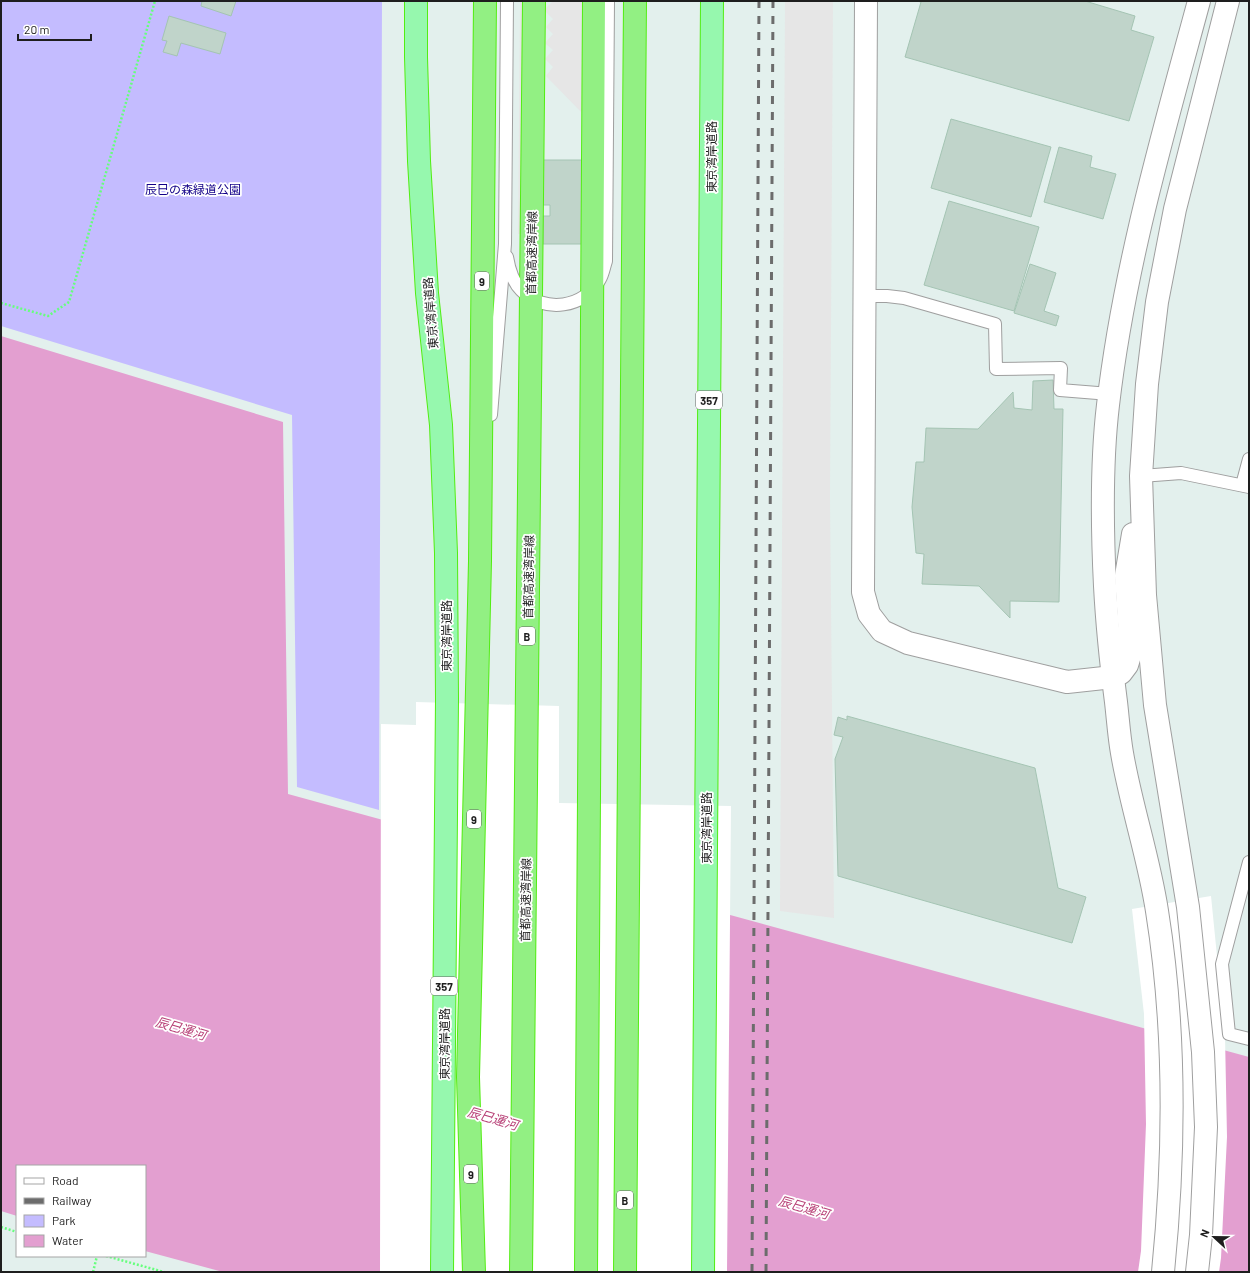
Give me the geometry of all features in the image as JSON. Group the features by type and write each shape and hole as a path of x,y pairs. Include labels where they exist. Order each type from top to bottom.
{"highway":[{"name":"東京湾岸道路","path":"416,1 419,161 427,293 441,433 446,553 447,699 442,1272"},
{"name":"9","path":"474,1272 468,1077 480,562 485,1"},
{"name":"首都高速湾岸線","path":"521,1272 534,1"},
{"path":"586,1272 594,1"},
{"name":"B","path":"625,1272 635,1"},
{"name":"東京湾岸道路","path":"703,1272 712,1"}],"street":[{"path":"866,1 863,592 869,614 882,631 908,643 1067,682 1113,677 1121,673 1128,665 1131,652 1126,576 1141,476 1147,384 1157,302 1175,209 1228,1"},
{"path":"1163,1272 1172,1146 1171,1058 1166,980 1157,908 1122,753 1113,677 1105,586 1103,486 1110,394 1120,325 1148,190 1199,1"},
{"path":"1141,476 1145,595 1155,705 1188,907 1203,1052 1206,1127 1201,1235 1197,1272"}],"lane":[{"path":"480,562 505,244 507,1"},
{"path":"505,244 510,270 516,284 527,295 540,302 556,306 578,300 591,291 601,278 606,261 608,1"},
{"path":"864,296 904,298 995,324 996,369 1061,368 1060,390 1110,394"},
{"path":"1141,476 1182,473 1246,486 1249,459"},
{"path":"1249,862 1222,964 1229,1034 1249,1039"}],"path":[{"path":"1,303 48,316 69,302 155,1"},
{"path":"1,1227 16,1232"},
{"path":"93,1272 97,1257"},
{"path":"110,1257 164,1272"}],"green space":[{"name":"辰巳の森緑道公園","path":"1,1 382,1 379,810 297,787 292,415 1,326"}],"shaded area":[{"path":"520,1 538,1 537,233 518,234"},
{"path":"553,1 589,1 584,115 546,76 553,67 545,59 553,50 545,43 553,34 546,27 553,19 544,10"},
{"path":"785,1 833,1 830,496 834,918 780,911"}],"water":[{"name":"辰巳運河","path":"1,336 283,422 288,794 1249,1057 1249,1272 223,1272 146,1251 146,1165 16,1165 16,1216 1,1211"}],"pier":[{"path":"416,702 559,706 559,803 731,806 727,1272 380,1272 381,724 416,725"},
{"path":"1211,896 1225,1036 1227,1137 1219,1272 1138,1272 1141,1251 1146,1124 1144,1014 1132,909"}],"building":[{"path":"202,1 236,1 231,16 201,6"},
{"path":"917,1 1085,1 1135,16 1131,30 1154,37 1129,121 905,57 921,2"},
{"path":"169,16 226,33 220,54 181,43 177,56 163,52 167,41 162,40"},
{"path":"951,119 1051,147 1031,217 931,188"},
{"path":"1059,147 1092,156 1090,167 1116,174 1103,219 1044,202"},
{"path":"543,160 591,160 582,244 543,244 543,216 550,216 550,205 543,205"},
{"path":"949,201 1039,227 1014,311 924,285"},
{"path":"1030,264 1056,273 1044,311 1059,316 1056,326 1014,313"},
{"path":"1053,380 1054,409 1063,409 1059,602 1010,601 1010,618 979,586 922,584 924,554 916,553 912,507 916,462 924,462 926,428 978,429 1013,392 1014,408 1032,410 1033,381"},
{"path":"847,716 1035,768 1058,888 1086,897 1072,943 838,876 835,759 843,737 834,735 838,717 847,720"}],"railway":[{"path":"752,1272 759,1"},
{"path":"766,1272 773,1"}]}
